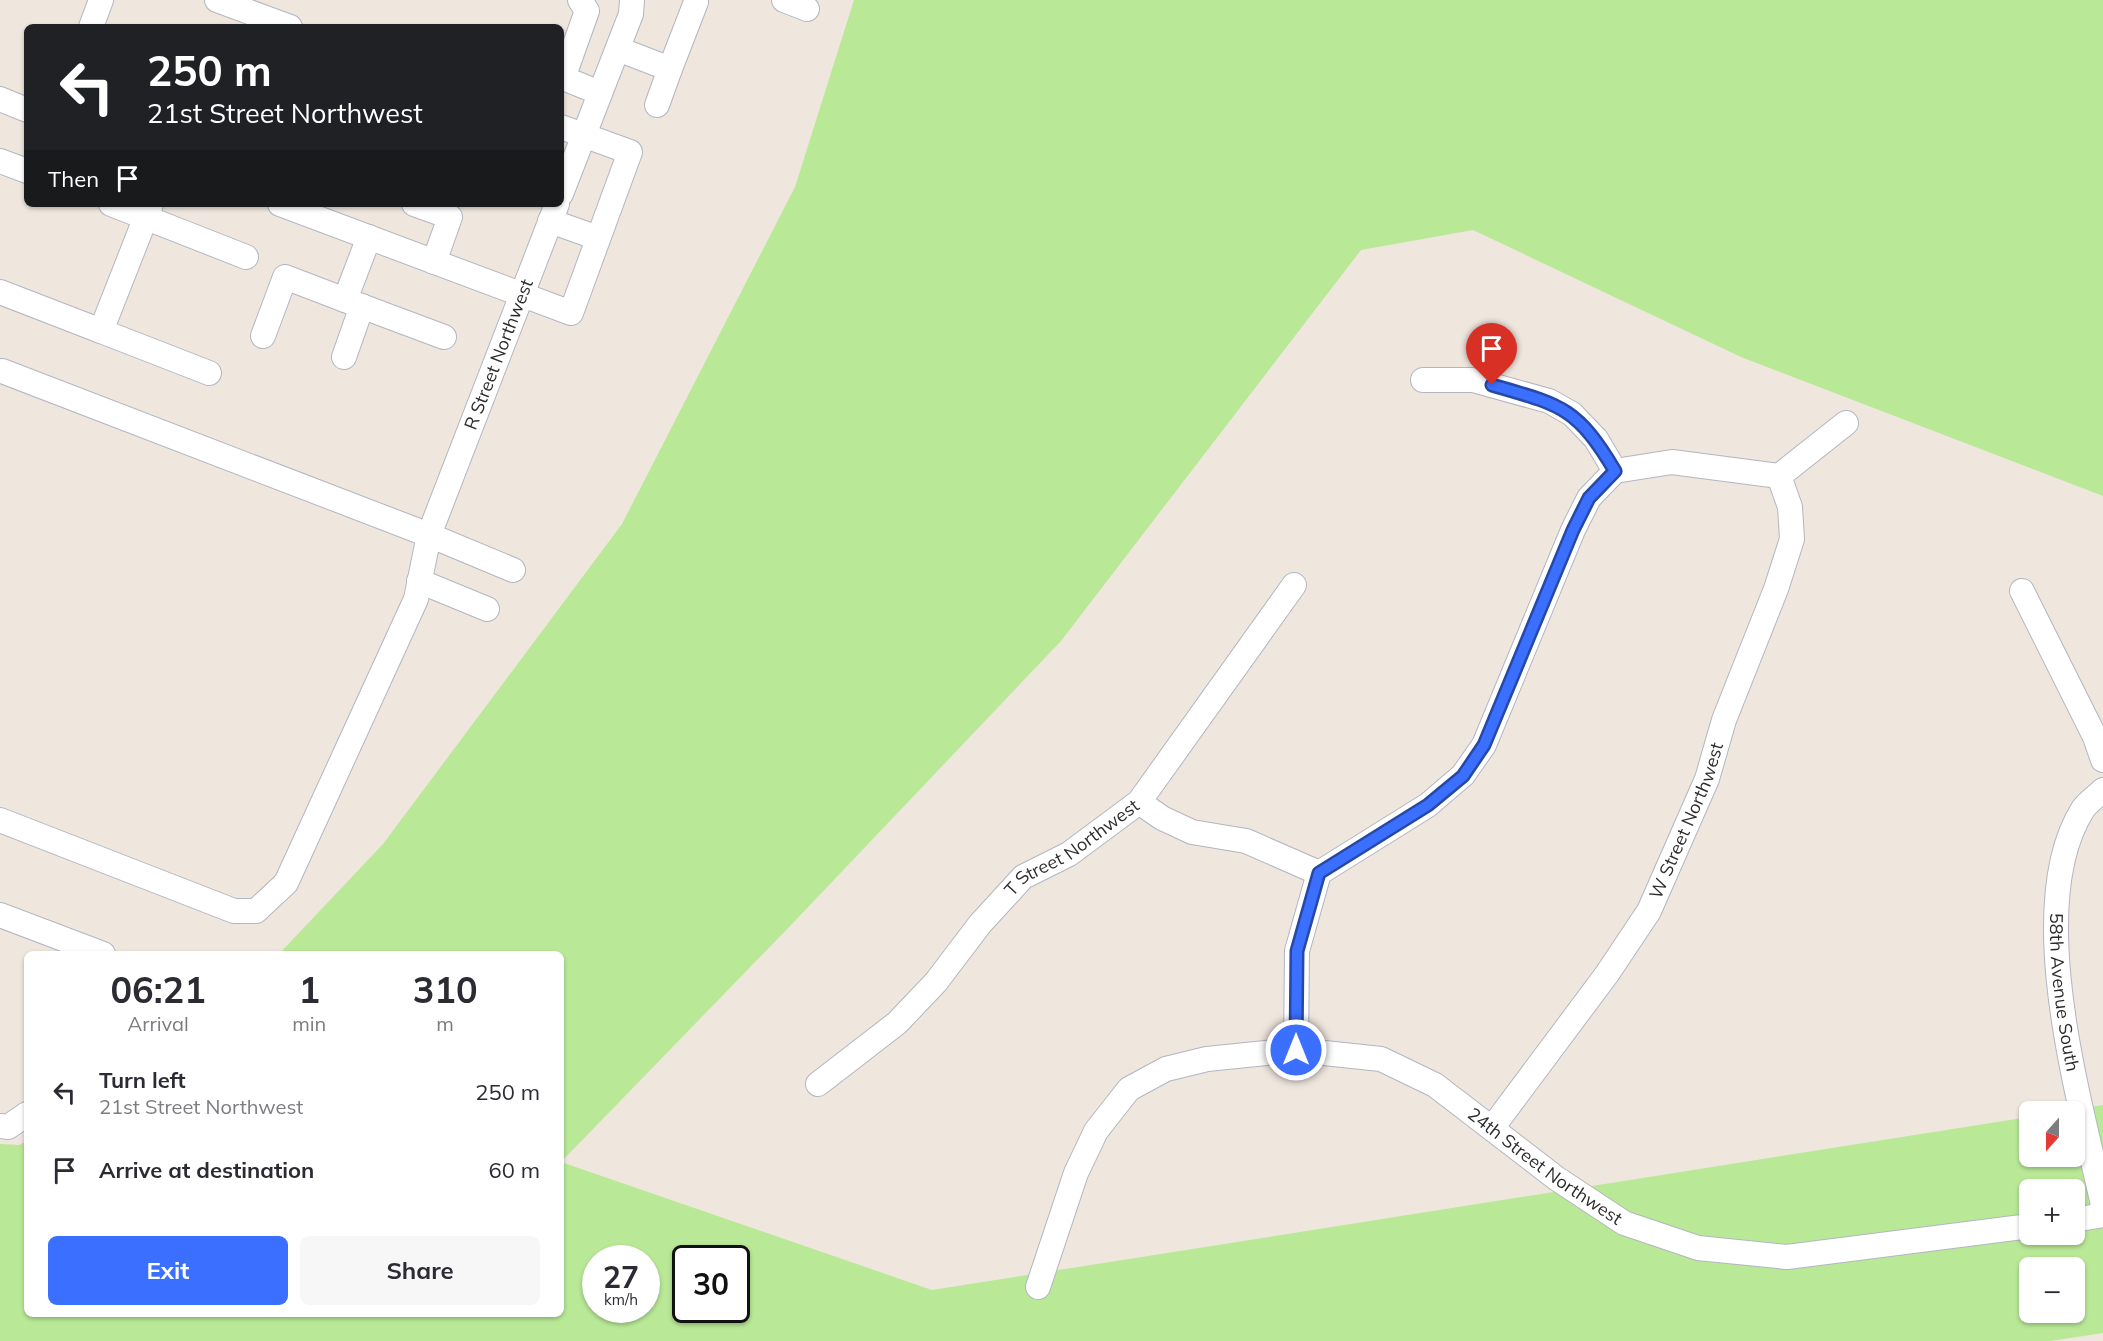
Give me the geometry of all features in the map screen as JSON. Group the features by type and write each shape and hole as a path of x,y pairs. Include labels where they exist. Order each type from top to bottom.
{"street":[{"path":"92,24 101,0"},
{"path":"217,0 282,24"},
{"path":"564,75 587,11 580,0"},
{"path":"564,186 631,14 632,0"},
{"path":"784,0 807,9"},
{"path":"657,105 696,2"},
{"path":"618,49 670,69"},
{"path":"564,78 600,93"},
{"path":"0,99 24,109"},
{"path":"288,207 571,313 630,152 564,128"},
{"path":"0,161 24,170"},
{"path":"127,207 148,211 246,257"},
{"path":"422,207 450,217 434,262"},
{"path":"101,331 148,211"},
{"path":"554,213 598,238"},
{"name":"R Street Northwest","path":"0,820 234,911 256,911 286,882 416,599 429,535 440,504 554,213"},
{"path":"344,357 369,237"},
{"path":"263,336 285,277 444,337"},
{"path":"0,292 209,373"},
{"path":"1,372 429,535 513,570"},
{"path":"1423,380 1473,380 1549,401 1572,414 1588,430 1615,471"},
{"path":"1296,1050 1297,951 1319,873 1428,805 1463,776 1484,745 1573,530 1589,498 1615,471 1672,462 1779,476 1846,423"},
{"name":"W Street Northwest","path":"1492,1128 1608,974 1649,911 1703,790 1724,720 1776,589 1792,539 1790,507 1779,476"},
{"path":"419,581 487,609"},
{"name":"T Street Northwest","path":"818,1084 897,1023 936,982 980,924 1023,877 1069,854 1139,802 1294,585"},
{"path":"2022,591 2095,737 2103,760"},
{"name":"58th Avenue South","path":"2103,790 2084,807 2066,849 2057,902 2058,971 2074,1070 2103,1205"},
{"path":"1139,802 1162,818 1192,832 1246,841 1319,873"},
{"path":"0,915 95,951"},
{"name":"24th Street Northwest","path":"1038,1287 1076,1173 1096,1131 1130,1089 1166,1069 1207,1059 1296,1050 1381,1059 1435,1085 1556,1178 1624,1223 1698,1248 1787,1257 2019,1227"},
{"path":"0,1126 8,1128 24,1116"},
{"path":"2085,1218 2103,1215"}],"green space":[{"path":"854,0 2103,0 2103,496 1741,357 1473,230 1361,250 1061,641 792,924 564,1159 564,951 282,951 383,844 622,524 795,187"},
{"path":"2103,1105 2103,1333 2050,1341 0,1341 0,1144 19,1145 24,1142 24,1317 564,1317 564,1163 932,1290 2019,1119 2019,1167 2085,1167 2085,1108"}],"route":[{"path":"1296,1050 1297,951 1319,873 1428,805 1463,776 1484,745 1573,530 1589,498 1615,471 1596,439 1572,414 1549,401 1492,385"}]}
